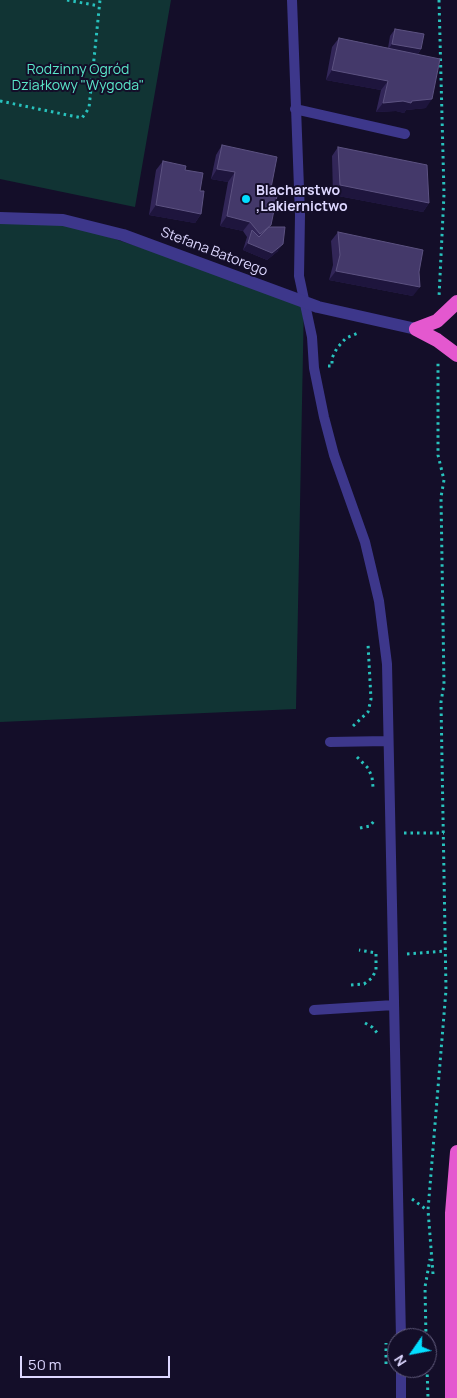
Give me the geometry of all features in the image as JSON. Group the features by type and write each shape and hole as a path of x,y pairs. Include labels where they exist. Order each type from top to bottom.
{"highway":[{"path":"416,329 437,321 457,302"},
{"path":"416,329 437,340 457,355"},
{"path":"452,1398 452,1213 457,1152"}],"street":[{"name":"Stefana Batorego","path":"0,218 63,220 123,235 318,306 416,329"}],"lane":[{"path":"292,0 300,215 299,276 312,337 314,368 324,417 334,455 365,542 380,601 387,664 387,741 401,1328"},
{"path":"296,109 405,134"},
{"path":"330,742 387,741"},
{"path":"314,1010 394,1005"},
{"path":"401,1378 401,1398"}],"path":[{"path":"67,0 99,6"},
{"path":"0,101 82,118 89,108 100,0"},
{"path":"439,0 444,194 439,298"},
{"path":"314,368 332,366 332,358 337,348 346,338 363,333"},
{"path":"426,1328 425,1287 431,1256 428,1210 446,990 441,702 444,684 441,497 444,480 438,455 438,355"},
{"path":"348,729 362,720 368,712 371,699 367,640"},
{"path":"352,754 368,768 372,776 373,795"},
{"path":"360,828 370,826 374,822 373,813"},
{"path":"390,834 444,833"},
{"path":"351,985 364,984 372,978 376,970 376,953 359,950"},
{"path":"392,955 446,951"},
{"path":"427,1378 428,1398"}],"green space":[{"name":"Rodzinny Ogród Działkowy \"Wygoda\"","path":"0,0 171,0 135,207 0,179"},
{"path":"0,218 63,222 304,301 296,709 0,722"}],"building":[{"path":"395,29 424,34 421,49 392,44"},
{"path":"339,38 440,59 432,99 412,101 411,103 403,101 383,103 388,81 332,70"},
{"name":"Blacharstwo ,Lakiernictwo","path":"222,145 277,157 271,188 278,191 271,225 260,234 250,222 227,216 235,172 217,169"},
{"path":"338,147 427,165 429,203 340,185"},
{"path":"163,161 186,166 185,170 203,173 200,191 204,191 201,214 156,205"},
{"path":"269,227 285,227 283,244 272,253 248,243 252,230 259,237"},
{"path":"338,232 423,250 419,272 420,287 336,271 340,255"}],"place":[{"name":"Blacharstwo ,Lakiernictwo","path":"246,199"}]}
